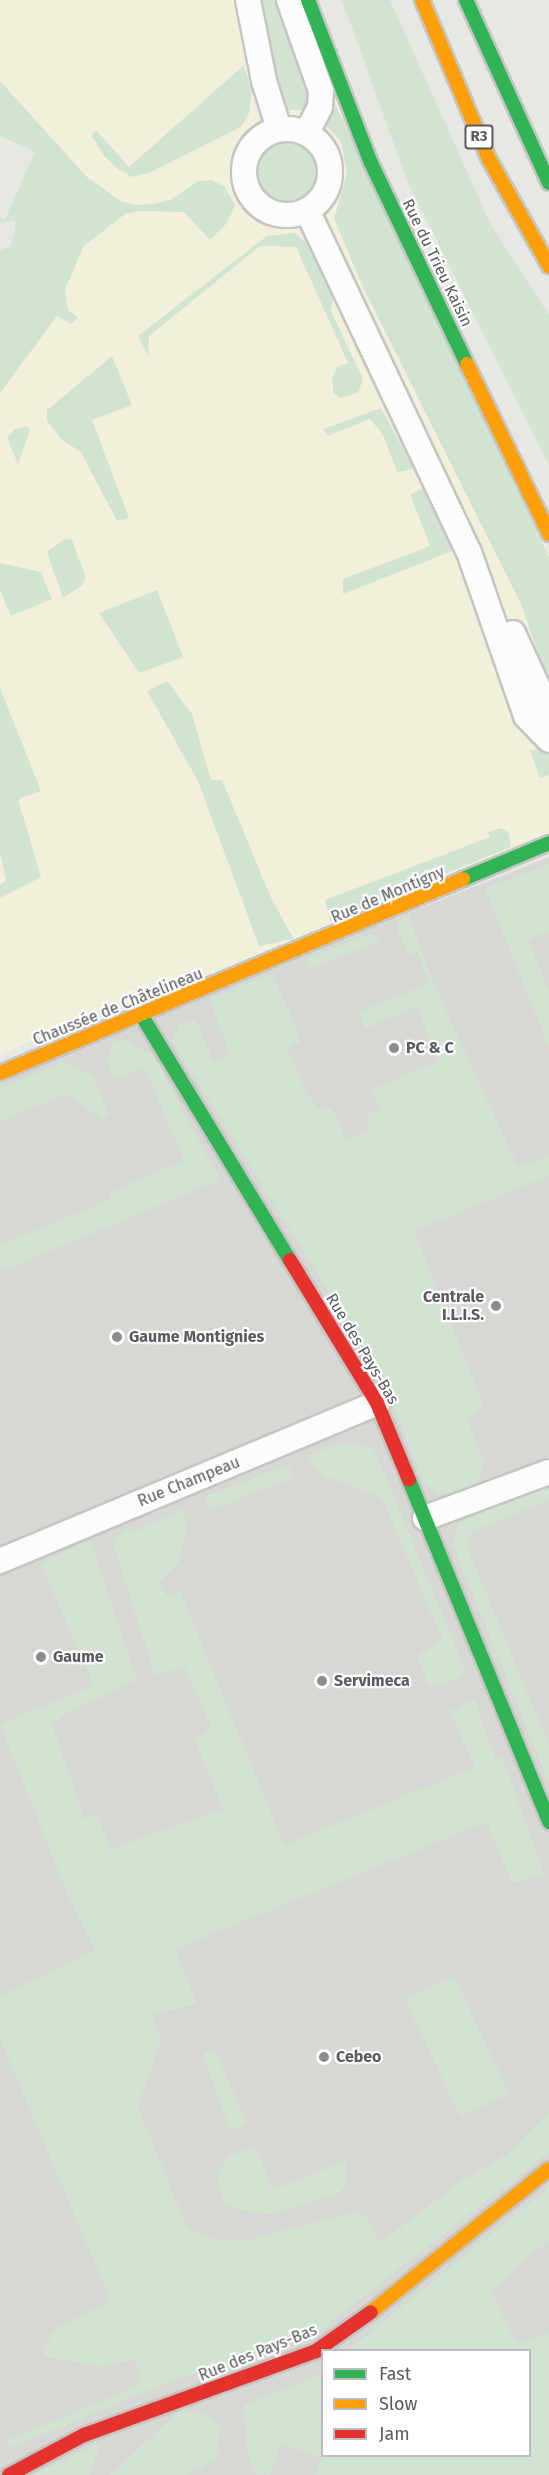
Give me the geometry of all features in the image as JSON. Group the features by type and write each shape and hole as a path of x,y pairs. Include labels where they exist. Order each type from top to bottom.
{"main road":[{"name":"Rue du Trieu Kaisin","path":"308,0 371,163 549,534"},
{"name":"R3","path":"422,0 489,159 549,266"},
{"name":"R3","path":"466,0 549,183"},
{"name":"Rue de Montigny","path":"249,970 546,847"},
{"name":"Chaussée de Châtelineau","path":"0,1073 249,970"},
{"name":"Rue des Pays-Bas","path":"142,1016 377,1402 549,1822"},
{"name":"Rue des Pays-Bas","path":"9,2475 84,2435 316,2350 346,2332 549,2169"}],"street":[{"path":"248,0 264,81 279,129"},
{"path":"289,0 321,92 320,107 307,133"},
{"path":"279,129 307,133 321,145 330,174 325,192 307,210 282,215 268,211 256,202 247,188 244,161 251,146 265,134 279,129"},
{"path":"307,210 469,552 526,716 549,740"},
{"path":"469,552 484,561 549,712"},
{"name":"Rue Champeau","path":"0,1561 377,1402"},
{"path":"425,1518 547,1473"}],"shaded area":[{"path":"0,0 302,0 549,555 549,835 303,941 65,1026 0,1055 0,393 57,315 46,159 0,105"},
{"path":"549,857 549,2475 0,2475 0,1075"}],"green space":[{"path":"258,0 279,0 312,81 310,105 304,110 289,110 281,102"},
{"path":"342,0 390,0 490,223 549,315 549,465 408,183"},
{"path":"244,65 252,92 249,113 241,127 149,173 132,177 118,169 105,157 92,136 96,130 129,167"},
{"path":"0,81 87,177 119,200 135,205 154,204 172,199 198,181 212,180 225,187 235,205 227,223 210,240 184,212 139,211 125,214 84,246 65,289 68,310 78,317 71,324 57,316 0,393 0,250 10,247 15,232 15,220 0,223 0,217 5,219 35,152 0,136"},
{"path":"330,93 549,557 549,685 521,604 363,287 334,219 347,173 341,142 323,122"},
{"path":"288,141 305,146 313,154 318,171 313,188 305,196 288,201 271,196 263,188 258,171 263,154 271,146"},
{"path":"295,233 315,250 333,296 331,311 363,379 358,393 340,398 333,392 332,378 337,367 348,363 296,247 260,246 149,336 148,356 138,336 267,236"},
{"path":"112,356 132,405 92,420 129,518 117,521 81,452 62,440 47,421 47,410"},
{"path":"381,408 414,469 397,472 383,435 370,419 328,436 323,429"},
{"path":"26,426 30,430 18,464 7,438 15,429"},
{"path":"423,489 452,551 343,594 343,579 430,546 410,494"},
{"path":"65,539 72,540 86,577 82,585 63,598 47,552"},
{"path":"0,563 41,572 52,599 11,616 0,590"},
{"path":"157,590 183,657 139,673 99,613"},
{"path":"167,681 192,714 211,780 222,780 272,900 294,939 259,946 198,781 147,691"},
{"path":"0,688 41,791 18,799 41,877 0,898 0,884 6,881 0,852"},
{"path":"542,747 549,751 549,775 540,778 530,751"},
{"path":"501,828 509,833 511,847 330,921 325,900 490,837 488,832"},
{"path":"549,864 549,931 528,940 549,990 549,1047 485,888"},
{"path":"409,916 433,982 518,1167 549,1156 549,1176 414,1231 484,1407 467,1419 484,1461 477,1483 469,1490 438,1494 424,1484 383,1379 172,1041 180,1024 196,1020 214,1063 230,1056 210,998 272,974 297,1029 300,1042 287,1049 308,1095 318,1109 332,1108 346,1140 370,1130 367,1115 381,1108 371,1090 439,1061 417,1007 365,1028 359,1012 429,984 418,951 410,956 399,933 397,924"},
{"path":"370,934 379,938 377,942 308,970 307,958"},
{"path":"114,1041 129,1041 154,1056 220,1180 0,1272 0,1245 111,1199 109,1193 184,1160 144,1067 125,1076 111,1075 107,1058"},
{"path":"63,1062 93,1076 109,1116 102,1119 66,1094 0,1121 0,1088"},
{"path":"334,1445 363,1445 374,1449 464,1667 462,1678 430,1687 417,1656 443,1640 382,1498 322,1475 308,1456"},
{"path":"288,1465 293,1478 209,1510 204,1497"},
{"path":"549,1486 549,1500 471,1532 467,1547 549,1745 549,1783 453,1546 458,1523"},
{"path":"183,1509 187,1524 179,1562 159,1582 167,1597 180,1591 284,1845 475,1767 450,1712 474,1699 495,1758 502,1756 544,1874 512,1883 487,1822 175,1949 197,2004 152,2015 161,2040 138,2107 187,2229 216,2240 246,2241 353,2212 365,2215 380,2243 460,2182 508,2154 549,2112 549,2152 322,2329 259,2358 180,2377 11,2448 6,2441 135,2387 142,2375 134,2360 101,2367 43,2356 45,2345 57,2328 111,2301 0,2039 0,1996 95,1951 66,1891 0,1724 94,1685 41,1564 90,1540 137,1680 70,1711 52,1725 85,1819 97,1815 111,1849 223,1809 195,1740 212,1728 185,1668 155,1675 112,1540 128,1529 131,1533"},
{"path":"454,1976 509,2094 460,2117 405,1999"},
{"path":"215,2049 246,2123 230,2130 202,2053"},
{"path":"255,2146 273,2190 347,2160 345,2186 338,2194 271,2214 241,2210 224,2202 218,2176 228,2156"},
{"path":"549,2187 549,2241 523,2260 492,2293 517,2344 549,2334 549,2475 316,2475 322,2457 531,2457 531,2349 349,2349"},
{"path":"321,2372 321,2457 280,2445 270,2475 255,2473 248,2455 243,2405 313,2379"},
{"path":"178,2412 204,2413 220,2426 216,2460 187,2475 110,2475"},
{"path":"100,2443 90,2475 32,2475"}],"traffic: fast":[{"path":"308,0 371,163 467,364"},
{"path":"466,0 549,183"},
{"path":"463,879 549,843"},
{"path":"142,1016 290,1260"},
{"path":"409,1480 549,1822"}],"traffic: slow":[{"path":"422,0 489,159 549,266"},
{"path":"467,364 549,534"},
{"path":"0,1073 463,879"},
{"path":"371,2312 549,2169"}],"traffic: jam":[{"path":"290,1260 377,1403 409,1480"},
{"path":"9,2475 84,2435 316,2351 371,2312"}],"place":[{"name":"PC & C","path":"394,1048"},
{"name":"Centrale I.L.I.S.","path":"496,1306"},
{"name":"Gaume Montignies","path":"117,1337"},
{"name":"Gaume","path":"41,1657"},
{"name":"Servimeca","path":"322,1681"},
{"name":"Cebeo","path":"324,2057"}]}
